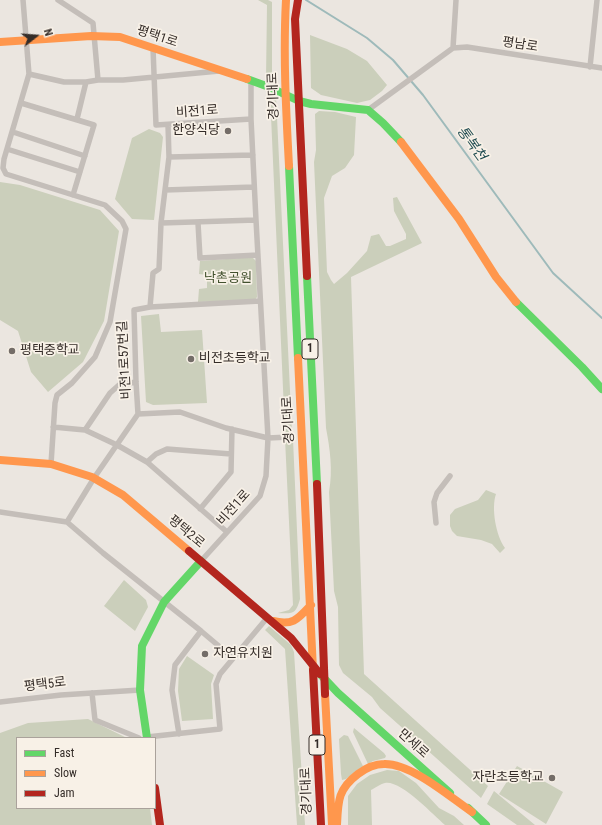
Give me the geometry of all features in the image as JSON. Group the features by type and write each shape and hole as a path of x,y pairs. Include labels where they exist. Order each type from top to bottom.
{"main road":[{"name":"경기대로","path":"286,0 284,13 285,94 321,825"},
{"name":"경기대로","path":"298,0 295,19 332,825"},
{"name":"평택1로","path":"0,42 95,36 120,37 252,80 299,101 311,104 368,110"},
{"path":"368,110 401,142 459,219 496,277 513,299 582,367 602,389"},
{"name":"평택2로","path":"0,460 51,464 94,478 123,495 291,638 325,680"},
{"path":"145,737 140,690 142,646 164,602 201,561"},
{"path":"268,619 282,624 292,622 302,615 311,605"},
{"name":"만세로","path":"325,680 486,825"},
{"path":"337,825 338,800 343,788 365,768 376,765 392,765 405,770 426,781 472,812"},
{"path":"156,795 160,825"}],"street":[{"path":"23,0 29,74 7,149 3,168 6,174 105,205 122,221 126,229 110,322 96,356 72,383 57,395 55,403 51,464"},
{"path":"58,0 93,23 98,80"},
{"path":"368,110 453,48 456,0"},
{"path":"590,67 597,0"},
{"name":"평남로","path":"453,48 467,47 602,68"},
{"path":"153,48 154,78"},
{"path":"29,74 64,82 86,82 98,80 154,78 224,71"},
{"name":"비전1로","path":"154,78 156,126 251,119 268,438 266,476 260,496 201,561"},
{"path":"251,119 252,80"},
{"path":"77,119 86,82"},
{"path":"21,103 94,125 73,195"},
{"path":"168,125 169,157 161,223 159,269 153,273 150,307 260,301"},
{"path":"12,132 85,156"},
{"path":"7,149 80,172"},
{"path":"169,157 253,155"},
{"path":"165,190 254,187"},
{"path":"161,223 256,220"},
{"path":"198,223 200,258 258,256"},
{"name":"비전1로57번길","path":"67,522 94,478 138,414 134,310 150,307"},
{"path":"85,430 110,393 119,384 136,382"},
{"path":"138,414 180,412 232,430 268,438 288,437"},
{"path":"53,427 85,430 117,445 147,462 227,532"},
{"path":"200,509 231,472 232,430"},
{"path":"147,462 156,454 167,449 231,454"},
{"path":"436,523 434,502 437,493 450,476"},
{"path":"0,512 67,522 102,553 233,658"},
{"path":"154,737 220,729 216,684 220,674 268,619"},
{"path":"179,734 172,690 175,665 201,631"},
{"name":"평택5로","path":"0,702 62,695 140,690"},
{"path":"92,693 95,720 142,737"}],"green space":[{"path":"258,0 268,0 272,2 272,74 266,79 267,5"},
{"path":"310,35 347,49 367,61 387,85 370,100 357,103 321,95 311,88"},
{"path":"270,93 276,96 292,433 285,434"},
{"path":"319,111 335,112 356,117 354,155 345,168 332,176 324,198 327,272 334,284 347,273 367,251 371,236 379,234 386,246 390,246 406,239 406,234 394,211 393,198 397,197 422,243 351,277 364,674 488,786 481,798 380,708 372,697 343,673 339,665 338,607 334,591 329,492 331,476 329,444 326,428 314,162 316,150 315,114"},
{"path":"149,129 160,133 163,137 154,220 132,219 115,199 132,138"},
{"path":"0,182 20,185 100,210 119,231 104,321 83,362 48,392 31,372 18,331 0,320"},
{"name":"낙촌공원","path":"252,257 256,261 257,297 255,300 198,302 199,289 207,288 207,275 199,274 200,261"},
{"path":"159,314 161,332 202,330 207,403 153,405 146,402 141,316"},
{"path":"285,439 293,439 300,599 297,608 293,612 278,613 289,610 293,605"},
{"path":"486,490 496,494 494,507 495,522 499,536 505,548 500,553 492,544 481,540 457,536 452,531 450,526 450,515 455,509 478,500"},
{"path":"124,580 146,600 148,607 135,631 104,606"},
{"path":"269,626 291,645 294,652 305,825 297,825 285,649 265,630"},
{"path":"187,656 214,675 211,684 213,719 182,721 178,691 179,669"},
{"path":"88,719 125,737 16,737 16,809 150,809 152,825 0,825 0,733 28,723"},
{"path":"354,728 384,753 386,756 385,758 368,764 353,732"},
{"path":"344,735 348,736 363,766 346,779 342,780 339,739"},
{"path":"517,766 563,792 546,824 499,794"},
{"path":"387,770 399,771 416,783 439,808 454,816 464,825 445,825 408,792 392,784 385,783 371,790 372,825 348,825 348,796 357,784 370,775"},
{"path":"494,791 535,825 517,825 487,804"}],"waterway":[{"name":"통복천","path":"306,0 367,38 393,60 423,95 553,273 602,318"}],"traffic: fast":[{"path":"247,79 269,87 299,101 311,104 368,110 401,142"},
{"path":"289,166 298,358"},
{"path":"307,276 317,484"},
{"path":"516,302 582,367 602,389"},
{"path":"147,737 140,690 142,646 164,602 201,561"},
{"path":"320,674 338,693 450,793"},
{"path":"468,808 486,825"}],"traffic: slow":[{"path":"286,0 285,62 289,166"},
{"path":"0,42 91,36 120,37 247,79"},
{"path":"401,142 459,219 496,277 516,302"},
{"path":"298,358 313,670"},
{"path":"0,460 51,464 92,477 123,495 189,551"},
{"path":"273,621 286,623 295,620 299,618 311,605"},
{"path":"325,694 332,825"},
{"path":"337,825 340,796 346,785 364,770 380,764 395,765 418,775 472,812"}],"traffic: jam":[{"path":"298,0 295,19 307,276"},
{"path":"317,484 325,694"},
{"path":"189,551 291,638 320,674"},
{"path":"313,670 321,825"},
{"path":"156,795 160,825"}],"place":[{"name":"한양식당","path":"228,131"},
{"name":"평택중학교","path":"12,351"},
{"name":"비전초등학교","path":"191,359"},
{"name":"자연유치원","path":"205,654"},
{"name":"자란초등학교","path":"552,778"}]}
